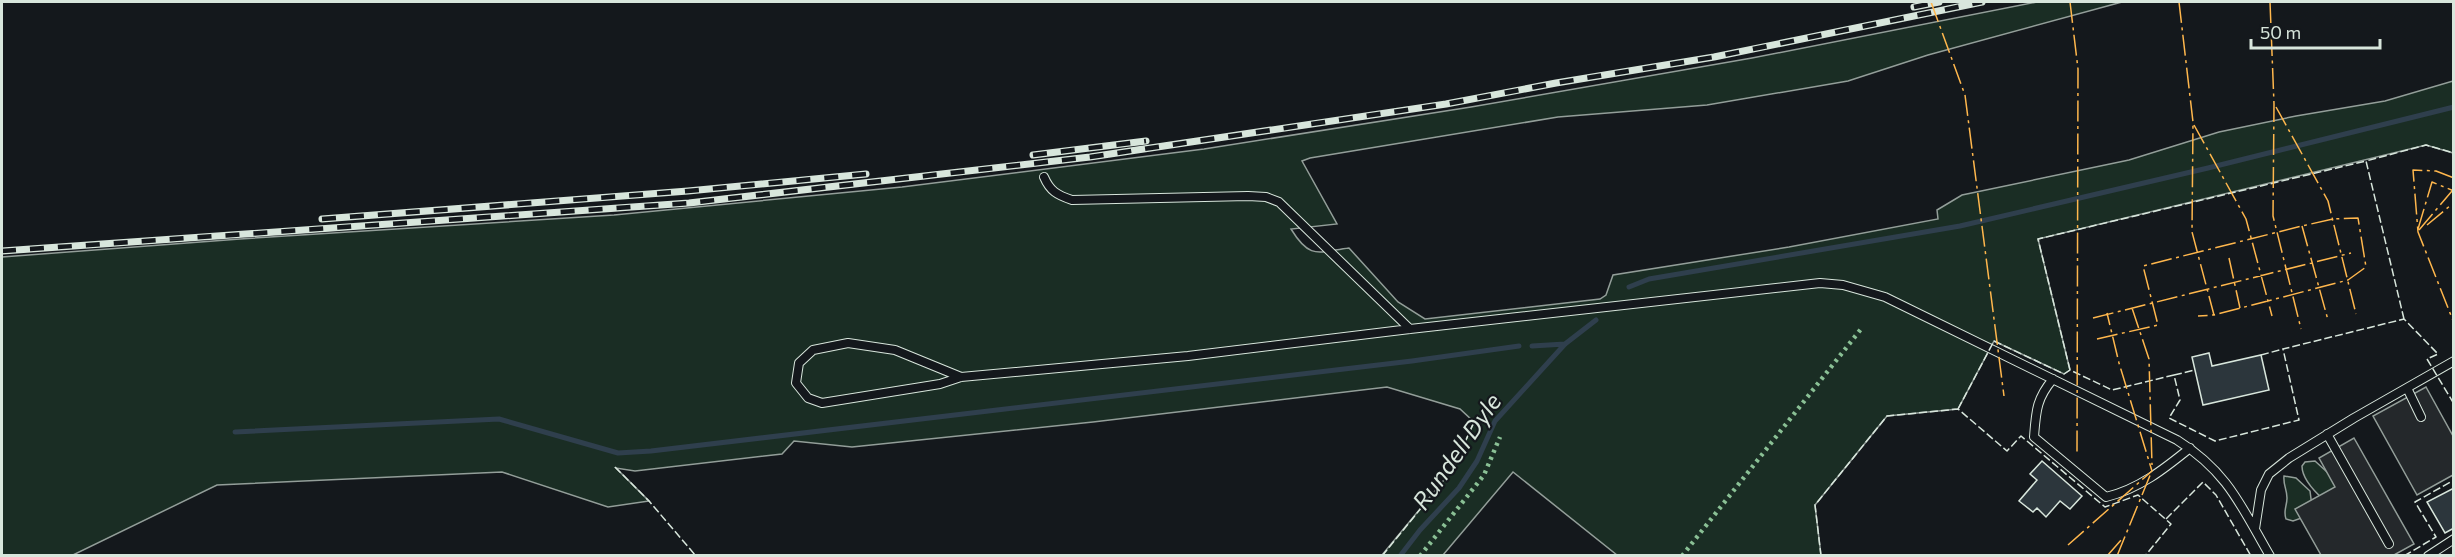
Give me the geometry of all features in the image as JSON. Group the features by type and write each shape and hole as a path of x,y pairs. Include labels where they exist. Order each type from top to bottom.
{"lane":[{"path":"1044,177 1057,196 1072,200 1248,196 1266,197 1279,202 1410,328"},
{"path":"961,377 895,350 848,343 813,350 799,363 796,383 808,398 822,403 940,384 961,377 1188,356 1410,328 1798,285 1820,283 1843,285 1885,297 2190,448 2212,465 2228,483 2270,555"},
{"path":"2255,530 2256,510 2261,490 2269,474 2289,458 2327,434 2454,361"},
{"path":"2052,379 2042,392 2037,404 2034,437 2106,497 2122,494 2139,485 2190,448"},
{"path":"2407,388 2421,417"},
{"path":"2327,434 2389,543"},
{"path":"2428,555 2454,539"}],"green space":[{"path":"2037,2 2122,2 1928,55 1848,81 1707,105 1558,117 1302,161 1337,224 1291,229 1298,239 1304,246 1315,252 1349,248 1398,302 1425,319 1600,299 1606,295 1613,275 1789,247 1938,219 1937,210 1962,195 2129,160 2219,132 2385,101 2453,81 2453,153 2426,145 2038,239 2070,370 2064,374 1994,341 1958,409 1887,416 1815,505 1821,555 1617,555 1513,472 1443,555 1382,555 1453,469 1474,422 1460,409 1387,387 1093,422 852,447 794,441 782,454 635,471 616,468 649,501 608,507 502,472 217,485 73,555 2,556 2,257 614,215 902,187 1204,149 1471,107 1752,58"},
{"path":"2315,461 2338,482 2336,495 2324,500 2304,476 2302,466 2305,462"},
{"path":"2284,476 2296,478 2310,491 2313,514 2293,521 2286,519 2287,498"}],"shaded area":[{"path":"2426,387 2453,436 2453,475 2417,495 2373,416"},
{"path":"2354,438 2414,544 2394,555 2321,555 2295,509 2335,487 2319,458"}],"building":[{"path":"2209,353 2212,366 2261,355 2269,390 2203,405 2192,357"},
{"path":"2042,461 2082,496 2070,509 2060,501 2046,517 2037,508 2033,512 2019,501 2037,480 2030,474"},
{"path":"2454,488 2454,528 2445,533 2427,502"}],"waterway":[{"path":"1629,287 1649,279 1960,226 2454,107"},
{"name":"Rundell Dyle","path":"1400,556 1420,530 1459,488 1477,461 1495,421 1565,344 1596,320"},
{"path":"1532,346 1565,344"},
{"path":"235,432 499,419 618,453 651,451 1412,361 1519,346"}],"railway":[{"path":"1914,7 1939,2"},
{"path":"2,251 689,203 1090,157 1446,104 1714,57 1982,2"},
{"path":"1033,155 1146,141"},
{"path":"322,219 688,191 866,174"}],"hedge":[{"path":"1682,556 1861,329"},
{"path":"1420,556 1484,475 1500,437"}],"fence":[{"path":"2404,319 2366,161 2426,145 2454,153"},
{"path":"2070,370 2038,239 2366,161"},
{"path":"1958,409 1994,341 2064,374 2070,370 2112,390 2174,375 2180,400 2169,418 2215,441 2299,420 2283,349 2404,319 2438,354 2427,359 2454,404"},
{"path":"2261,355 2283,349"},
{"path":"2174,375 2195,370"},
{"path":"1821,556 1815,505 1887,416 1958,409 2007,451 2021,436 2105,507 2138,495 2171,524 2145,556"},
{"path":"1382,556 1453,469 1474,422"},
{"path":"615,467 649,501 696,556"},
{"path":"2404,556 2436,537 2415,502 2454,480"},
{"path":"2166,519 2203,482 2216,495 2251,556"}],"power":[{"path":"1931,2 1965,95 2004,396"},
{"path":"2070,2 2078,69 2077,452"},
{"path":"2179,2 2193,122 2192,232 2214,315"},
{"path":"2270,2 2274,104 2273,216 2301,329"},
{"path":"2276,107 2328,201 2356,314"},
{"path":"2194,125 2246,219 2272,316"},
{"path":"2454,178 2436,171 2413,170 2418,232 2454,323"},
{"path":"2418,229 2432,182 2454,191"},
{"path":"2419,230 2452,191"},
{"path":"2427,225 2451,205 2454,206"},
{"path":"2097,339 2158,325 2143,266 2333,219 2358,218 2366,267 2348,280 2214,315 2198,316"},
{"path":"2302,226 2328,320"},
{"path":"2093,318 2351,253"},
{"path":"2229,258 2240,308"},
{"path":"2132,308 2149,359 2152,465"},
{"path":"2068,545 2152,471 2119,363 2107,313"},
{"path":"2117,556 2151,473"},
{"path":"2107,556 2122,539"}]}
